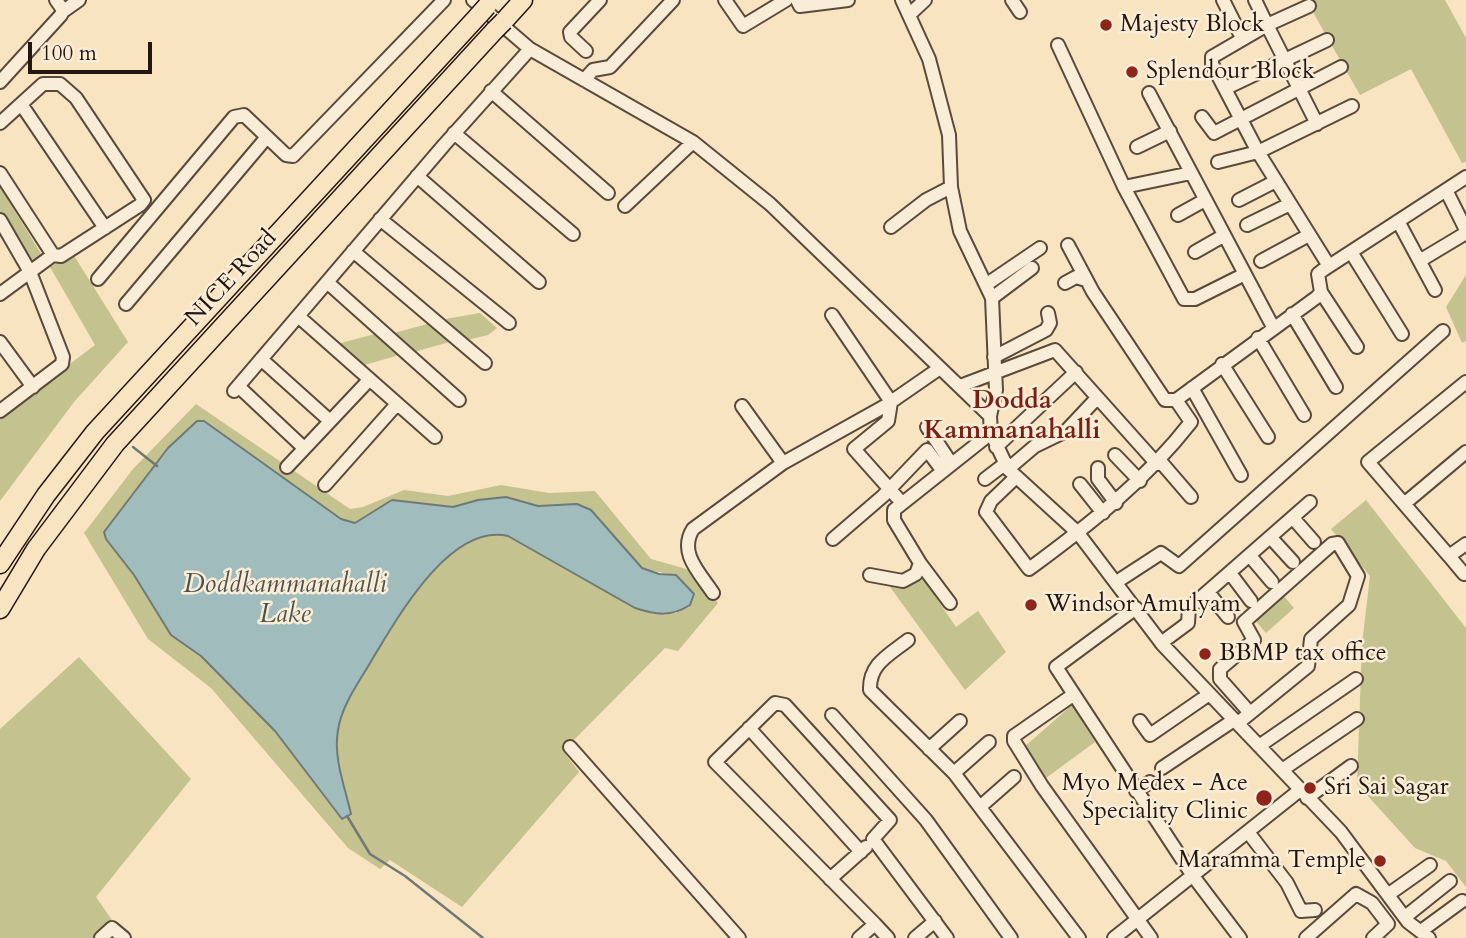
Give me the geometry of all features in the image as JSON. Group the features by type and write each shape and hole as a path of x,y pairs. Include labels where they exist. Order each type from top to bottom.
{"highway":[{"name":"NICE Road","path":"0,609 36,550 116,444 523,0"},
{"name":"NICE Road","path":"0,565 46,495 95,432 483,5"}],"street":[{"path":"56,0 62,12"},
{"path":"0,82 62,12 79,0"},
{"path":"98,279 234,117 244,116 289,156 297,154 444,0"},
{"path":"586,51 571,37 570,32 600,0"},
{"path":"584,80 593,70 610,67 673,0"},
{"path":"725,0 743,26 786,0"},
{"path":"797,0 800,6 848,0"},
{"path":"902,0 929,59 949,135 951,187 960,231 992,298 996,390 990,416 991,433 1010,470 1078,533 1118,582 1161,643 1341,832 1405,917 1425,935 1461,901"},
{"path":"910,14 925,0"},
{"path":"1012,0 1020,12"},
{"path":"1223,0 1242,38"},
{"path":"1255,0 1317,124"},
{"path":"483,5 530,49 693,142 770,204 990,416"},
{"path":"1309,6 1242,38 1211,58 1258,152 1329,266"},
{"path":"1226,88 1327,40"},
{"path":"1059,45 1124,187 1184,299 1195,299 1243,275"},
{"path":"304,448 236,388 454,133 530,49"},
{"path":"1202,117 1213,133 1341,67"},
{"path":"0,123 47,82 68,89 143,196 140,205 61,256 53,256 0,295"},
{"path":"491,91 608,192"},
{"path":"1149,93 1243,275 1273,327"},
{"path":"21,104 104,228"},
{"path":"1218,162 1258,152 1352,107"},
{"path":"1137,147 1170,131"},
{"path":"454,133 573,234"},
{"path":"126,304 267,137"},
{"path":"625,206 693,142"},
{"path":"0,173 53,256"},
{"path":"1124,187 1191,173"},
{"path":"417,176 539,282"},
{"path":"1357,347 1321,292 1318,274 1466,177"},
{"path":"1239,200 1276,181"},
{"path":"891,227 926,200 951,187"},
{"path":"1421,260 1466,232 1446,190"},
{"path":"1178,215 1205,200"},
{"path":"1247,225 1290,204"},
{"path":"380,219 509,323"},
{"path":"0,220 30,272 63,357 62,364 0,411"},
{"path":"1398,221 1435,290"},
{"path":"1261,261 1309,235"},
{"path":"1195,252 1223,236"},
{"path":"1068,245 1086,280 1165,400 1176,400 1321,292"},
{"path":"987,284 1040,248"},
{"path":"353,251 485,363"},
{"path":"1351,252 1402,334"},
{"path":"992,298 1031,268"},
{"path":"1065,284 1076,277 1086,280"},
{"path":"327,282 459,400"},
{"path":"995,357 1046,330 1050,323 1048,313"},
{"path":"1292,314 1336,387"},
{"path":"832,315 891,402 888,421 856,444 854,449 902,503"},
{"path":"298,316 435,437"},
{"path":"1118,582 1161,553 1179,566 1443,331"},
{"path":"1258,338 1304,415"},
{"path":"0,342 33,387"},
{"path":"960,386 1055,351 1191,497"},
{"path":"261,359 330,421"},
{"path":"1222,364 1268,437"},
{"path":"713,593 688,555 689,536 694,529 783,463 891,402 940,368"},
{"path":"996,447 1076,372"},
{"path":"287,467 369,380"},
{"path":"1464,574 1368,462 1466,382"},
{"path":"1192,388 1241,475"},
{"path":"1097,398 1066,431 1035,446 1010,470 986,512 1029,569 1103,513 1159,462 1191,422 1176,400"},
{"path":"325,485 397,404"},
{"path":"742,406 783,463"},
{"path":"928,427 947,467"},
{"path":"950,603 894,520 894,510 991,433"},
{"path":"833,540 889,490 927,450 947,467"},
{"path":"1405,504 1466,452"},
{"path":"1115,455 1140,481"},
{"path":"1098,468 1098,479 1115,503"},
{"path":"985,479 1010,470"},
{"path":"1080,484 1103,513"},
{"path":"1161,643 1188,623 1189,607 1272,538 1310,502"},
{"path":"1293,518 1314,542"},
{"path":"1272,538 1293,562"},
{"path":"1162,768 1235,720 1308,666 1311,639 1349,605 1358,576 1338,543 1332,544 1244,622 1254,640 1219,672 1220,679 1247,710"},
{"path":"1449,556 1466,544"},
{"path":"1251,556 1272,582"},
{"path":"870,575 903,581 916,573 920,562"},
{"path":"1230,573 1251,601"},
{"path":"1208,592 1228,617"},
{"path":"1136,608 1056,667 1193,876 1240,938"},
{"path":"908,640 874,669 870,675 870,690 954,774 981,806 1079,938"},
{"path":"1259,746 1356,679"},
{"path":"1140,721 1150,735 1205,697 1207,691"},
{"path":"1073,695 1014,736 1014,741 1151,938"},
{"path":"830,879 890,820 785,705 775,703 717,759 717,766 888,938"},
{"path":"832,715 926,820 1011,938"},
{"path":"1282,771 1357,719"},
{"path":"929,749 960,721"},
{"path":"749,728 860,852"},
{"path":"954,774 989,742"},
{"path":"570,747 739,938"},
{"path":"1114,938 1248,832 1350,766"},
{"path":"981,806 1014,777"},
{"path":"1136,791 1150,782"},
{"path":"1248,832 1287,883 1301,911 1315,910"},
{"path":"873,839 947,938"},
{"path":"1373,903 1430,865"},
{"path":"1405,917 1450,881"},
{"path":"1306,938 1356,894 1373,903 1388,924 1373,938"},
{"path":"915,938 935,921"},
{"path":"859,938 874,924"},
{"path":"101,938 112,928 124,938"}],"shaded area":[{"path":"1306,0 1445,0 1466,38 1466,162 1462,163 1411,69 1360,95"},
{"path":"0,187 43,257 32,266 16,233 0,212"},
{"path":"73,254 128,342 74,402 0,501 0,417 95,345 50,267"},
{"path":"1466,275 1466,341 1462,343 1446,307"},
{"path":"480,313 497,328 488,335 467,340 445,319"},
{"path":"431,323 453,341 414,352 394,333"},
{"path":"379,333 403,354 361,366 337,344"},
{"path":"196,404 350,509 363,507 404,490 448,496 501,485 549,493 595,491 651,559 690,570 718,603 678,651 665,648 563,751 579,772 462,907 390,860 380,869 348,848 211,688 148,639 84,533 133,469","holes":["197,421 204,421 341,519 355,523 392,500 453,507 478,500 506,497 538,507 578,504 642,569 676,575 677,613 654,614 635,608 508,536 487,536 466,544 446,558 412,598 348,701 340,719 336,751 341,819 275,731 201,656 171,635 134,575 106,539"]},
{"path":"1366,500 1466,628 1466,887 1446,861 1415,848 1357,784 1362,644 1370,576 1331,529"},
{"path":"924,580 956,627 978,611 1006,652 965,690 890,587"},
{"path":"1282,594 1294,608 1266,633 1254,619"},
{"path":"79,657 191,779 96,897 112,920 93,938 0,938 0,729"},
{"path":"1072,705 1095,742 1046,778 1023,748"}],"water":[{"name":"Doddkammanahalli Lake","path":"197,421 204,421 341,519 355,523 392,500 453,507 478,500 506,497 538,506 577,504 591,510 642,568 659,574 676,575 694,594 690,605 683,609 663,614 650,612 635,608 508,536 487,536 466,544 446,558 411,598 347,702 340,720 337,751 351,814 342,819 275,731 201,656 171,635 134,575 106,539 104,532 168,448"}],"waterway":[{"path":"133,447 157,466"},
{"path":"347,816 370,854 405,876 483,938"}],"place":[{"name":"Majesty Block","path":"1106,25"},
{"name":"Splendour Block","path":"1132,72"},
{"name":"Windsor Amulyam","path":"1031,605"},
{"name":"BBMP tax office","path":"1205,654"},
{"name":"Sri Sai Sagar","path":"1310,788"},
{"name":"Myo Medex - Ace Speciality Clinic","path":"1264,798"},
{"name":"Maramma Temple","path":"1380,861"}],"district":[{"name":"Dodda Kammanahalli","path":"1012,417"}]}
